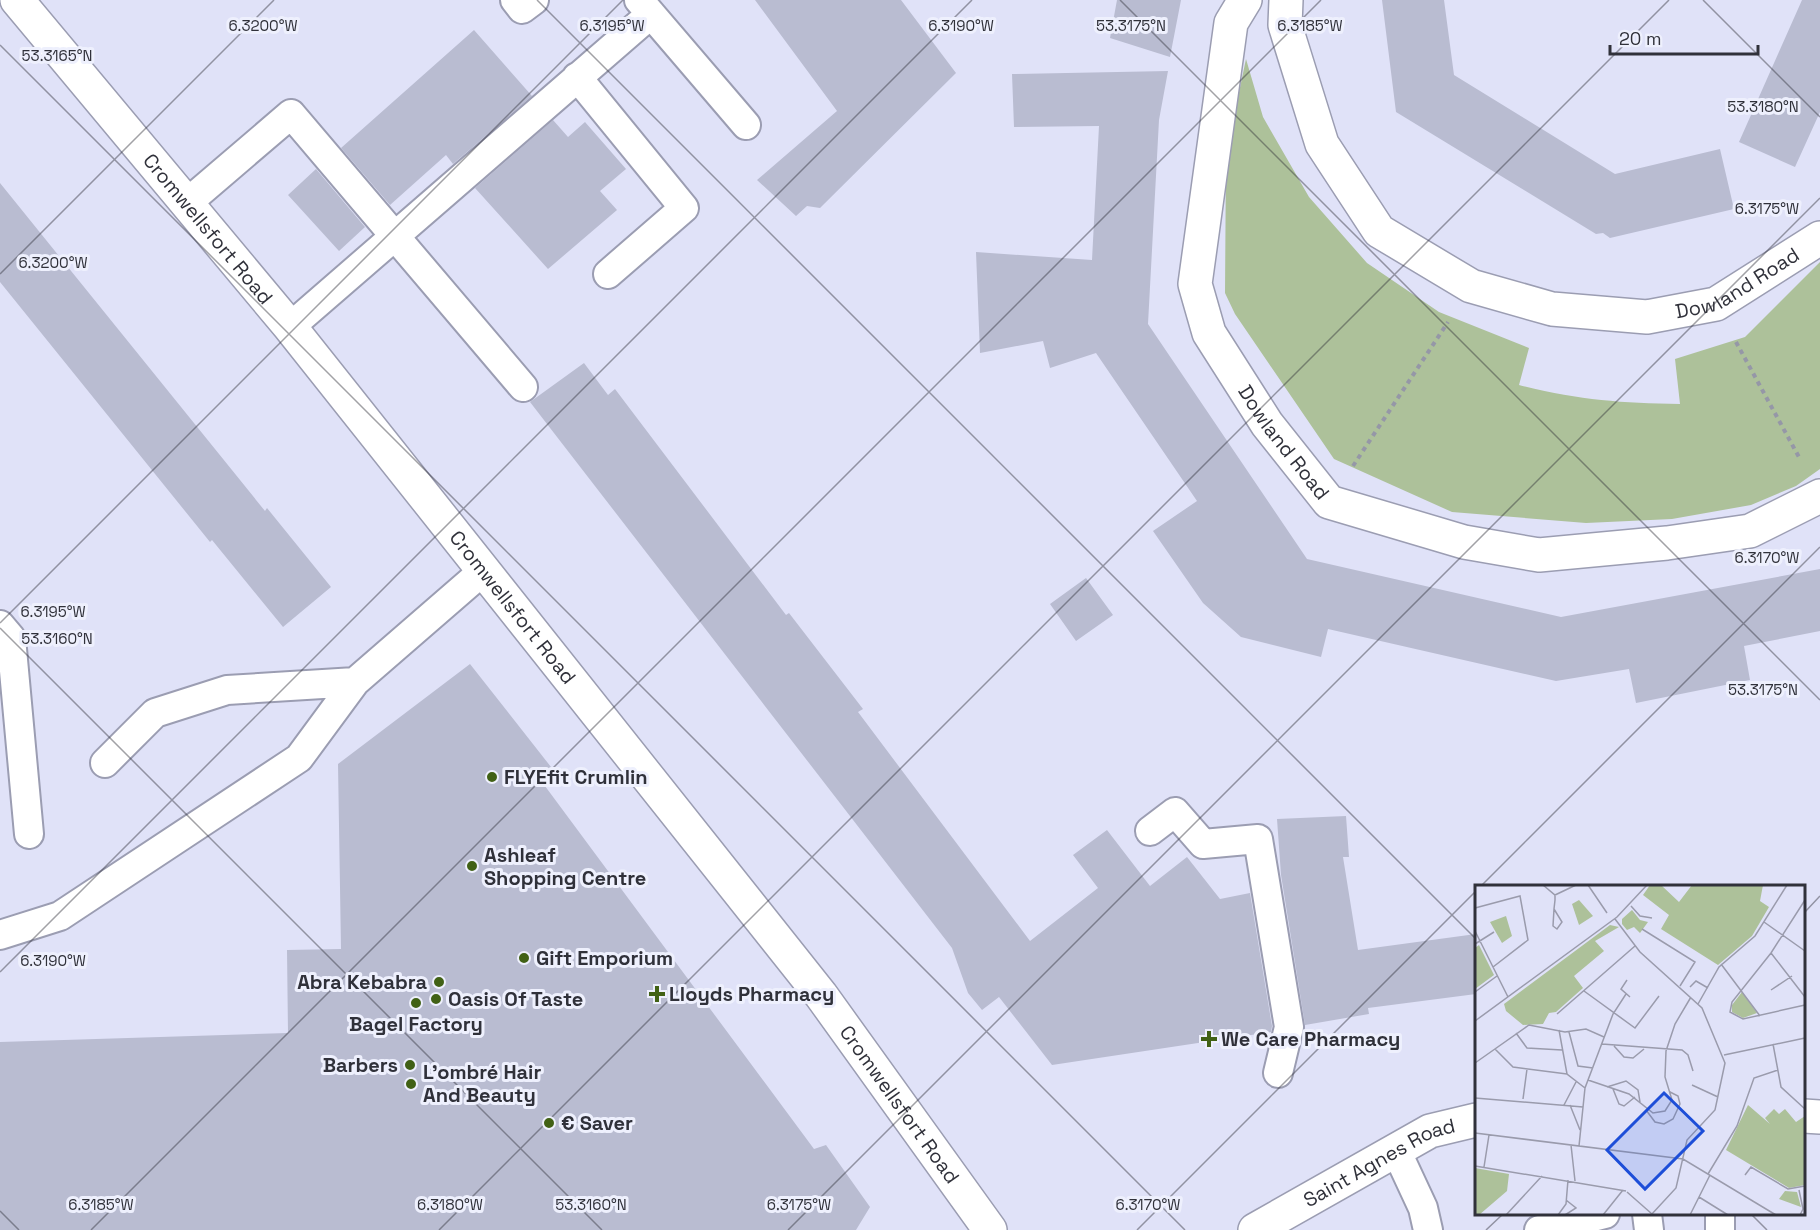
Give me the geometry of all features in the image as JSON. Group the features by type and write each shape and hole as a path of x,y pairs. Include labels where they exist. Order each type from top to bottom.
{"street":[{"name":"Cromwellsfort Road","path":"17,0 290,327 821,995 990,1230"},
{"name":"Dowland Road","path":"1245,0 1231,23 1195,284 1209,333 1266,424 1329,502 1464,542 1539,555 1667,543 1750,531 1820,496"},
{"name":"Dowland Road","path":"1286,0 1285,25 1322,144 1379,231 1471,286 1551,309 1647,317 1716,304 1820,238"},
{"path":"1805,1116 1820,1117"},
{"name":"Saint Agnes Road","path":"1255,1230 1430,1131 1475,1120"}],"lane":[{"path":"514,0 522,9 534,0"},
{"path":"290,327 578,77 645,7 746,125"},
{"path":"578,77 684,208 608,274"},
{"path":"187,203 291,114 523,387"},
{"path":"0,935 60,916 299,758 355,682 483,571"},
{"path":"4,633 29,834"},
{"path":"105,763 155,713 227,690 355,682"},
{"path":"1150,831 1175,812 1203,844 1258,839 1289,1027 1278,1073"},
{"path":"1396,1150 1423,1208 1428,1230"},
{"path":"1539,1230 1601,1215"},
{"path":"1647,1215 1649,1230"}],"path":[{"path":"1329,502 1471,286"},
{"path":"1716,304 1803,466"}],"green space":[{"path":"1246,59 1263,117 1309,197 1367,263 1439,312 1529,348 1519,385 1599,400 1680,404 1675,359 1745,337 1820,262 1820,469 1796,486 1751,505 1672,519 1586,523 1452,512 1334,459 1235,314 1225,293 1226,154"}],"building":[{"path":"755,0 901,0 956,73 820,208 807,206 796,216 757,180 837,111"},
{"path":"1117,0 1181,0 1170,57 1110,38"},
{"path":"1382,0 1444,0 1454,75 1615,174 1720,149 1734,209 1610,238 1603,233 1596,234 1396,112"},
{"path":"1802,0 1820,0 1820,112 1795,167 1739,142"},
{"path":"474,30 532,96 453,164 446,155 390,205 341,148"},
{"path":"1168,71 1159,120 1148,324 1307,559 1561,617 1820,569 1820,631 1744,646 1750,680 1636,703 1629,669 1556,681 1328,629 1321,657 1241,637 1203,603 1153,531 1197,501 1096,353 1050,368 1043,341 980,353 976,252 1092,260 1099,126 1014,127 1012,74"},
{"path":"553,120 568,137 585,122 626,169 600,191 617,210 548,269 475,188"},
{"path":"316,169 365,227 339,251 288,195"},
{"path":"0,183 265,511 267,508 331,587 283,627 212,540 210,542 0,282"},
{"path":"584,363 608,395 615,389 786,615 789,613 863,709 858,712 1030,941 1098,888 1073,855 1107,830 1150,886 1187,857 1220,899 1250,893 1272,1026 1271,1032 1052,1065 999,997 982,1010 968,993 952,948 530,402"},
{"path":"1086,578 1113,615 1076,641 1050,604"},
{"name":"Ashleaf Shopping Centre","path":"470,664 551,767 542,782 814,1149 826,1145 870,1207 856,1230 0,1230 0,1042 288,1033 287,950 341,949 338,764"},
{"path":"1346,816 1349,857 1343,857 1358,950 1475,934 1475,994 1368,1008 1369,1014 1305,1025 1281,875 1277,819"}],"place":[{"name":"FLYEfit Crumlin","path":"492,777"},
{"name":"Ashleaf Shopping Centre","path":"472,866"},
{"name":"Gift Emporium","path":"524,958"},
{"name":"Abra Kebabra","path":"439,982"},
{"name":"Lloyds Pharmacy","path":"657,994"},
{"name":"Oasis Of Taste","path":"436,999"},
{"name":"Bagel Factory","path":"416,1003"},
{"name":"We Care Pharmacy","path":"1209,1039"},
{"name":"Barbers","path":"410,1065"},
{"name":"L'ombré Hair And Beauty","path":"411,1084"},
{"name":"€ Saver","path":"549,1123"}]}
